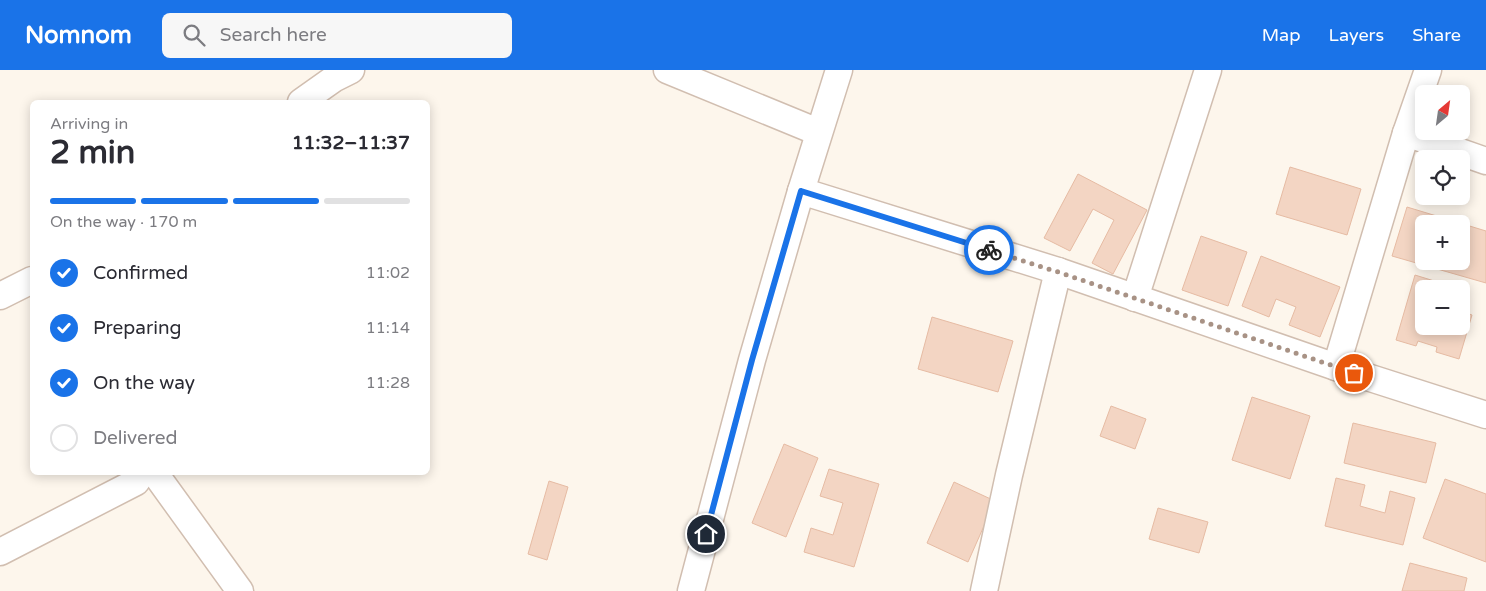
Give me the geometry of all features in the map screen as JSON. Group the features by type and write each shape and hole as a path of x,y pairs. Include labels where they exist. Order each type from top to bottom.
{"street":[{"path":"304,100 335,78 351,70"},
{"path":"667,70 818,132"},
{"path":"691,591 752,360 818,132 839,70"},
{"path":"1134,298 1208,70"},
{"path":"1336,367 1406,133 1428,70"},
{"path":"1406,133 1486,161"},
{"path":"801,191 1058,272 1336,367 1486,415"},
{"path":"984,591 1011,466 1058,272"},
{"path":"0,296 30,281"},
{"path":"0,552 136,482 141,475"},
{"path":"156,475 240,591"}],"building":[{"path":"1290,167 1361,189 1347,235 1276,214"},
{"path":"1078,174 1147,210 1113,274 1092,263 1114,220 1093,209 1070,251 1044,238"},
{"path":"1407,207 1433,215 1415,215 1415,263 1392,256"},
{"path":"1470,226 1486,231 1486,283 1441,270 1470,270"},
{"path":"1201,236 1247,252 1228,306 1182,290"},
{"path":"1261,256 1340,287 1320,337 1289,325 1296,307 1276,299 1269,317 1242,306"},
{"path":"1415,275 1431,280 1415,280 1415,335 1466,335 1459,359 1436,352 1437,347 1418,341 1416,346 1396,340"},
{"path":"932,317 1013,341 998,392 918,369"},
{"path":"1252,397 1310,416 1290,479 1232,460"},
{"path":"1111,406 1146,419 1135,449 1100,436"},
{"path":"1353,423 1436,443 1426,483 1344,463"},
{"path":"784,444 818,458 786,537 752,523"},
{"path":"829,469 879,484 854,567 804,552 811,528 833,535 843,503 820,496"},
{"path":"1336,478 1365,485 1360,506 1385,513 1390,491 1415,498 1403,545 1325,526"},
{"path":"1445,479 1486,494 1486,562 1423,538"},
{"path":"549,481 568,487 547,560 528,554"},
{"path":"954,482 995,501 968,562 927,543"},
{"path":"1158,508 1208,522 1199,553 1149,539"},
{"path":"1410,563 1467,578 1464,591 1402,591"}],"way so far":[{"path":"989,250 1354,373"}],"route":[{"path":"706,534 752,360 801,191 989,250"}]}
